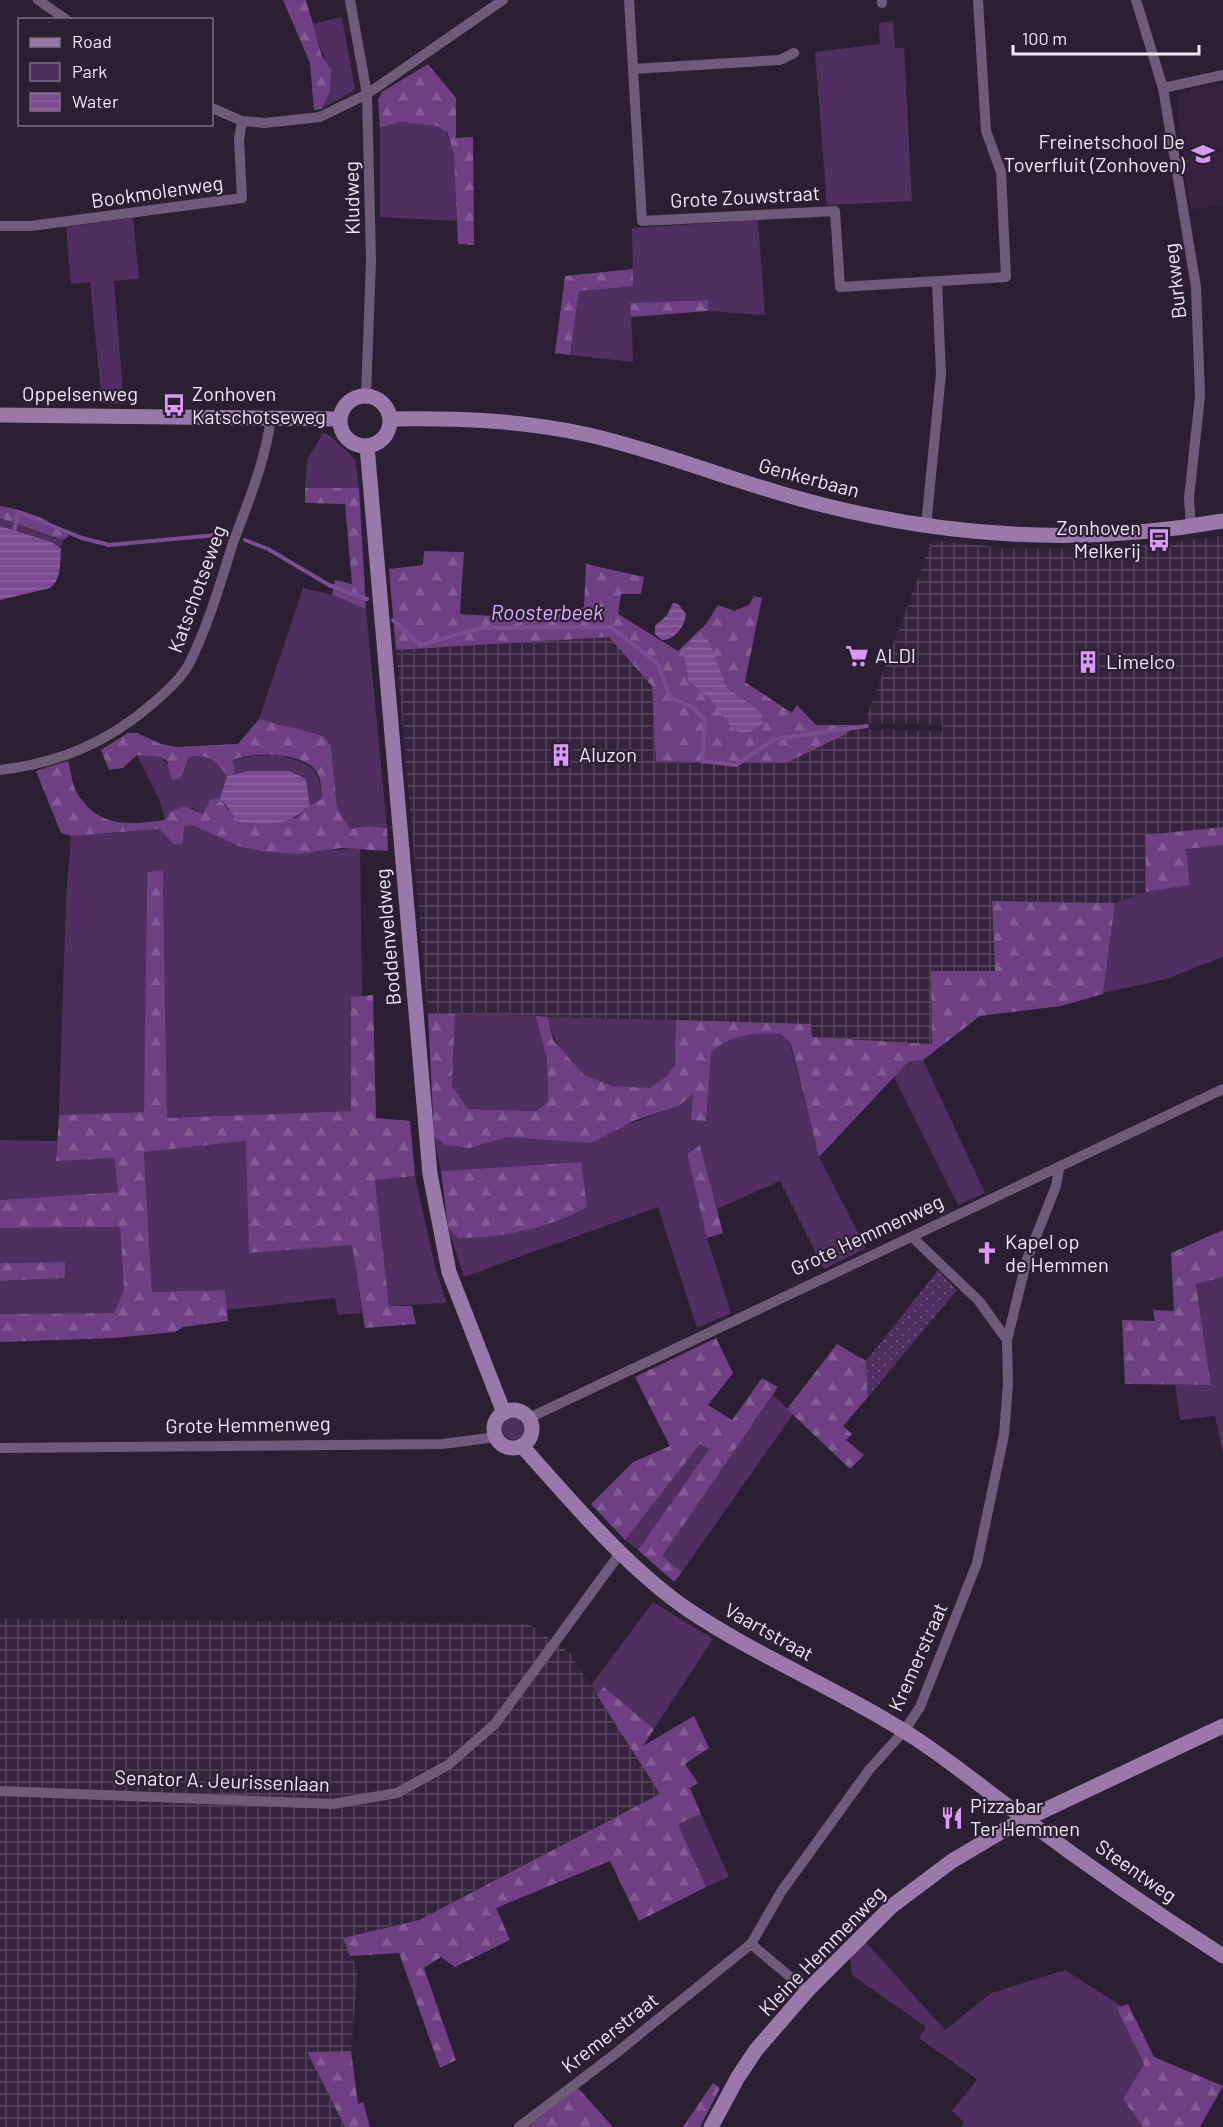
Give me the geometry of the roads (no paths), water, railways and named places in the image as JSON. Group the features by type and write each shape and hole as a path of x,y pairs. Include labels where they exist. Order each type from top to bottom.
{"street":[{"path":"38,0 64,18"},
{"name":"Kludweg","path":"350,0 367,93 371,260 366,396"},
{"path":"213,108 242,121 274,123 320,117 367,93 503,0"},
{"name":"Grote Zouwstraat","path":"629,0 642,221 835,210 840,287 938,282"},
{"path":"926,526 940,374 938,282 1006,278 1001,172 986,131 978,0"},
{"name":"Burkweg","path":"1137,0 1163,88 1184,212 1198,323 1200,396 1189,498 1191,527"},
{"path":"633,69 780,60 794,53"},
{"path":"1163,88 1223,75"},
{"name":"Bookmolenweg","path":"0,226 31,226 242,198 239,140 242,121"},
{"path":"366,396 382,403 390,419 384,437 367,446 356,444 347,438 340,418 351,400 366,396"},
{"name":"Oppelsenweg","path":"0,415 340,418"},
{"name":"Katschotseweg","path":"0,770 58,760 108,737 134,720 166,692 188,666 206,623 265,452 271,417"},
{"name":"Genkerbaan","path":"390,419 468,418 513,422 589,435 821,505 926,526 1033,536 1091,536 1191,527 1223,521"},
{"name":"Boddenveldweg","path":"367,446 430,1174 449,1272 504,1413"},
{"name":"Grote Hemmenweg","path":"529,1418 912,1236 1059,1169 1223,1089"},
{"name":"Kremerstraat","path":"519,2127 615,2054 751,1944 781,1892 869,1770 904,1731 920,1707 977,1563 1004,1435 1008,1384 1007,1340 1027,1259 1054,1192 1059,1169"},
{"path":"912,1236 979,1301 1007,1340"},
{"path":"496,1437 495,1426 504,1413 514,1410 529,1418 532,1433 522,1446"},
{"name":"Grote Hemmenweg","path":"0,1448 443,1444 496,1437 504,1446 522,1446"},
{"name":"Vaartstraat","path":"522,1446 621,1552 688,1610 733,1639 841,1694 904,1731 942,1756 1025,1820"},
{"name":"Senator A. Jeurissenlaan","path":"0,1791 333,1804 397,1793 448,1765 495,1724 621,1552"},
{"name":"Kleine Hemmenweg","path":"711,2127 738,2077 756,2050 807,1991 865,1931 908,1894 952,1861 1025,1820 1223,1726"},
{"name":"Steentweg","path":"1025,1820 1223,1956"},
{"path":"751,1944 807,1991"}],"water":[{"path":"0,526 52,542 61,549 57,580 50,588 0,600"},
{"path":"673,603 678,604 686,614 685,619 675,635 662,640 655,634 655,626 667,615"},
{"path":"702,635 708,639 727,688 761,712 763,723 750,732 739,732 733,729 711,700 689,681 683,654 693,637"},
{"path":"248,771 289,771 306,779 310,805 293,818 277,823 239,822 220,798 227,776"}],"waterway":[{"name":"Roosterbeek","path":"14,533 18,512 82,538 109,545 227,534"},
{"name":"Roosterbeek","path":"245,540 268,549 329,585 367,599"},
{"name":"Roosterbeek","path":"393,620 420,645 481,628 611,627 658,664 670,697 692,707 705,720 702,761 736,765 775,739 867,726"}],"place":[{"name":"Freinetschool De Toverfluit (Zonhoven)","path":"1203,154"},
{"name":"Zonhoven Katschotseweg","path":"174,405"},
{"name":"Zonhoven Melkerij","path":"1159,540"},
{"name":"ALDI","path":"857,656"},
{"name":"Limelco","path":"1088,662"},
{"name":"Aluzon","path":"561,755"},
{"name":"Kapel op de Hemmen","path":"987,1253"},
{"name":"Pizzabar Ter Hemmen","path":"952,1818"}]}
